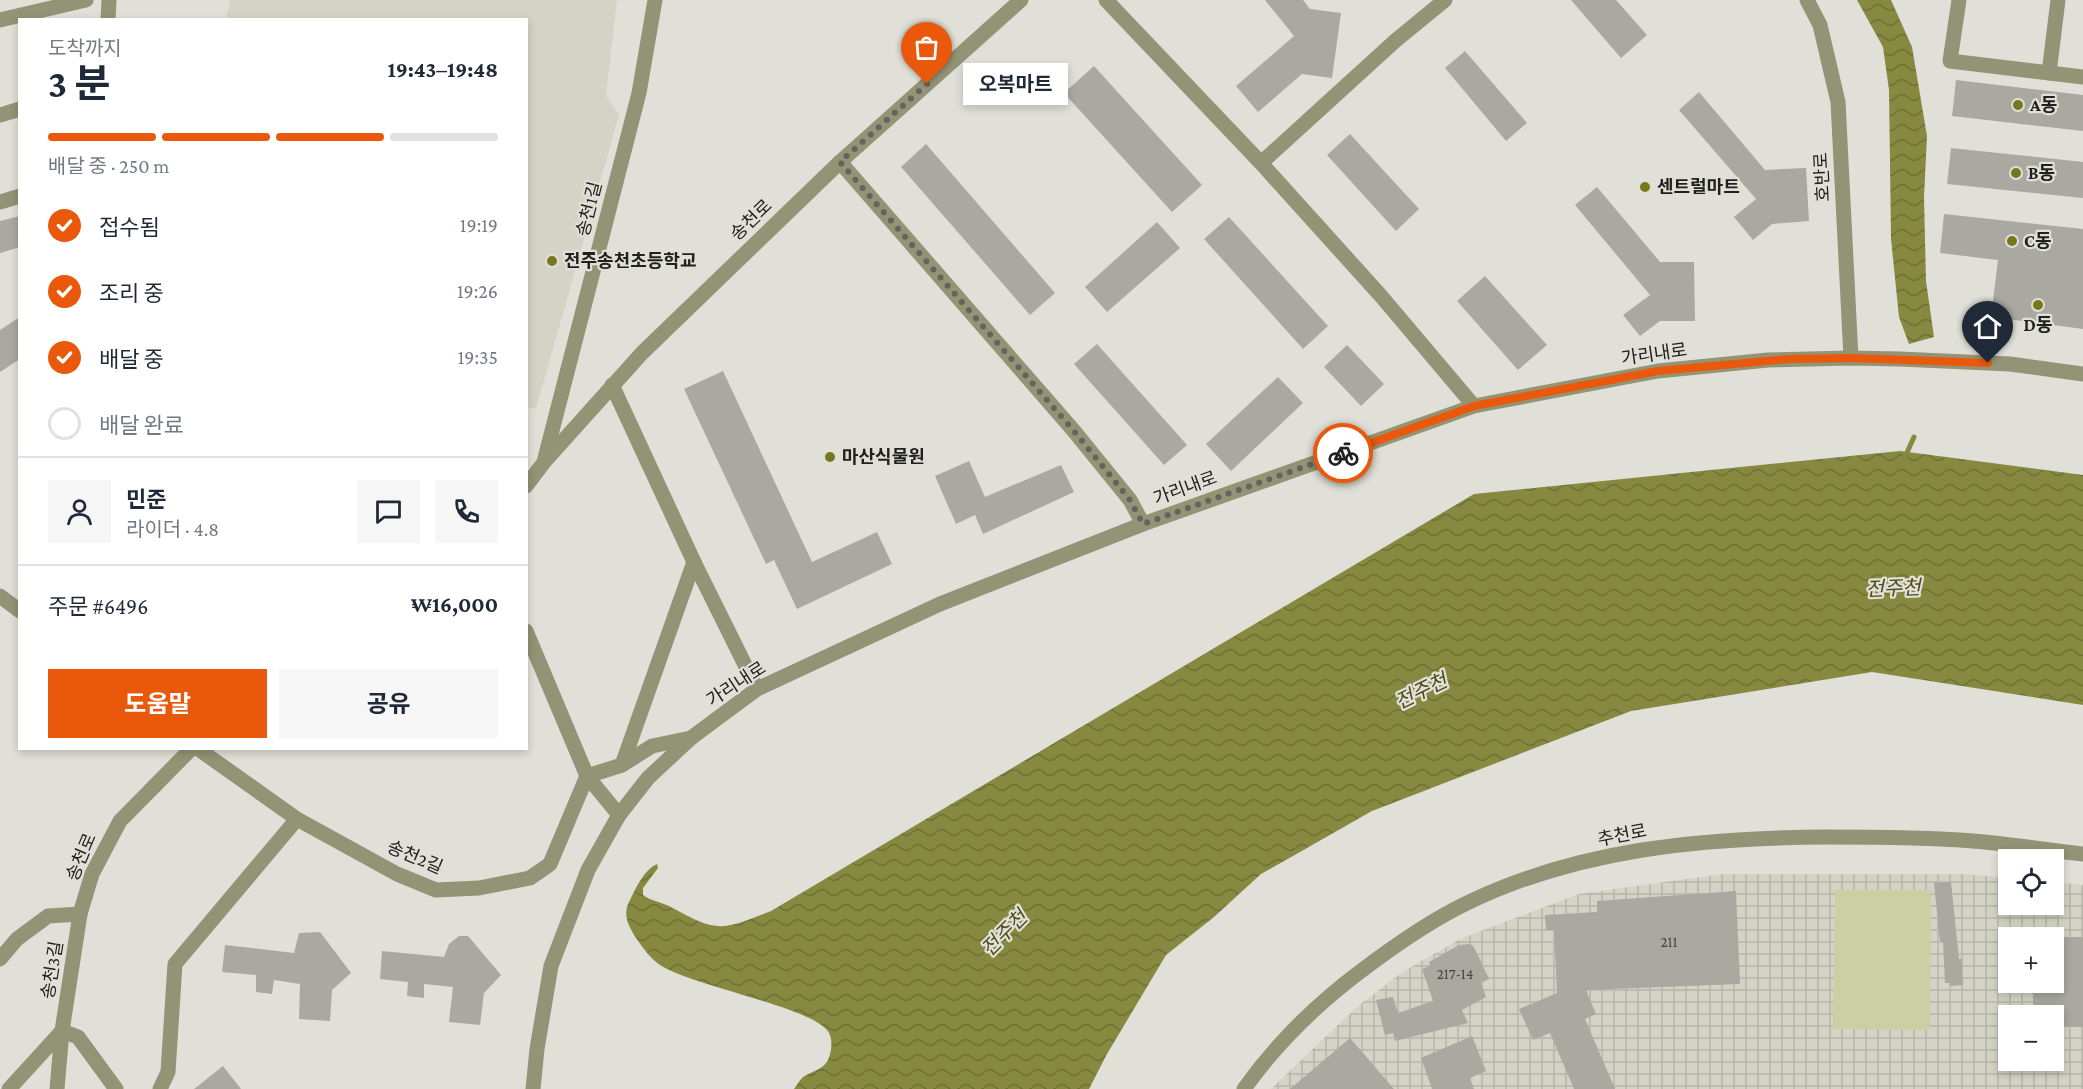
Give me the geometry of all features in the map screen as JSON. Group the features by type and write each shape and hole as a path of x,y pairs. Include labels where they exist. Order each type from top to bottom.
{"street":[{"path":"0,20 86,0"},
{"path":"108,18 109,0"},
{"name":"송천1길","path":"545,461 639,93 655,0"},
{"name":"송천로","path":"528,483 545,461 642,353 840,162 1021,0"},
{"path":"1106,0 1262,163 1381,296 1474,406"},
{"path":"1262,163 1395,41 1445,0"},
{"name":"호반로","path":"1808,0 1820,25 1838,102 1851,358"},
{"path":"1959,0 1950,61 2083,77"},
{"path":"2049,73 2058,0"},
{"path":"0,115 18,110"},
{"path":"840,162 1074,431 1130,500 1143,524"},
{"path":"0,202 18,197"},
{"name":"가리내로","path":"533,1089 550,966 588,870 619,816 648,778 691,738 757,689 940,604 1143,524 1474,406 1658,371 1768,360 1851,358 2010,364 2083,374"},
{"path":"612,385 694,562 757,689"},
{"path":"622,765 694,562"},
{"path":"0,596 18,610"},
{"path":"528,636 587,776 619,816"},
{"path":"587,776 622,765 652,746 691,738"},
{"name":"송천로","path":"80,914 92,874 120,821 190,750"},
{"name":"송천2길","path":"200,750 297,819 397,874 436,890 479,888 530,878 550,864 587,776"},
{"path":"160,1089 168,1072 176,964 297,819"},
{"name":"추천로","path":"1244,1089 1275,1049 1302,1022 1342,986 1390,949 1466,903 1541,873 1628,851 1712,841 1785,838 1866,837 1973,841 2083,854"},
{"path":"0,959 17,939 48,916 80,914"},
{"name":"송천3길","path":"57,1089 80,914"},
{"path":"0,937 17,939"},
{"path":"9,1089 63,1031 78,1037 116,1089"}],"shaded area":[{"name":"전주송천초등학교","path":"230,0 617,0 606,96 619,115 536,409 528,407 528,18 226,18"},
{"path":"1722,874 1964,874 1998,877 1998,915 2064,915 2064,883 2083,885 2083,1089 1271,1089 1358,1006 1404,971 1462,938 1579,894"}],"green space":[{"path":"1835,890 1931,890 1930,1030 1833,1029"}],"water":[{"path":"1857,0 1891,0 1912,47 1927,136 1924,197 1926,281 1934,337 1909,344 1899,317 1891,239 1889,90 1883,47"},
{"name":"전주천","path":"1900,451 2083,475 2083,705 1872,672 1631,711 1372,811 1261,874 1214,917 1166,955 1107,1054 1089,1089 794,1089 802,1078 822,1067 828,1060 831,1046 829,1033 819,1024 801,1014 698,981 660,965 644,949 628,924 626,910 630,900 644,875 657,864 658,868 643,888 643,895 698,921 709,925 729,925 771,911 1474,494"}],"building":[{"path":"1265,0 1303,0 1310,9 1341,13 1332,78 1302,74 1258,112 1236,86 1294,36"},
{"path":"1571,0 1616,0 1647,35 1621,58"},
{"path":"1465,51 1527,123 1506,141 1445,68"},
{"path":"1094,66 1202,185 1172,212 1064,93"},
{"name":"A동","path":"1956,80 2083,95 2083,131 1952,116"},
{"path":"1699,92 1765,170 1806,168 1809,221 1772,224 1753,240 1734,217 1756,199 1679,110"},
{"path":"1350,134 1419,209 1396,231 1327,155"},
{"path":"926,144 1055,293 1030,315 901,167"},
{"name":"B동","path":"1951,148 2083,162 2083,198 1947,184"},
{"path":"1597,187 1660,262 1694,262 1695,321 1660,321 1640,336 1623,315 1650,295 1575,205"},
{"path":"1944,214 2083,229 2083,329 1991,317 1998,260 1940,253"},
{"path":"18,216 18,248 0,253 0,221"},
{"path":"1229,217 1328,326 1303,349 1204,239"},
{"path":"1157,222 1180,248 1107,312 1085,287"},
{"path":"1485,276 1547,345 1518,370 1457,301"},
{"path":"18,318 18,360 0,372 0,330"},
{"path":"1097,344 1187,445 1164,465 1074,364"},
{"path":"1347,345 1384,384 1361,406 1324,367"},
{"path":"723,371 812,562 877,532 892,564 797,609 774,560 766,564 684,389"},
{"path":"1278,377 1303,403 1231,471 1206,444"},
{"path":"969,461 985,497 1061,465 1074,492 983,534 975,515 956,524 935,476"},
{"path":"1951,882 1959,959 1962,959 1963,985 1950,986 1950,983 1945,983 1943,942 1940,942 1934,883"},
{"path":"1736,891 1740,984 1586,990 1596,1014 1585,1019 1615,1089 1574,1089 1550,1033 1533,1040 1519,1009 1557,993 1554,930 1546,930 1545,915 1597,912 1597,901"},
{"path":"320,932 351,973 332,990 330,1021 299,1019 300,984 274,980 272,994 256,992 256,975 222,972 225,945 294,953 299,933"},
{"path":"459,936 468,936 501,975 484,993 480,1025 449,1022 453,987 424,984 424,998 407,996 408,982 380,979 382,951 444,957 449,944"},
{"path":"2064,937 2083,937 2083,1027 2064,1027 2064,1005 2033,1005 2033,993 2064,993"},
{"path":"1469,944 1476,951 1489,979 1481,983 1486,997 1462,1010 1468,1023 1395,1041 1393,1033 1385,1035 1376,1000 1393,997 1398,1013 1433,1001 1422,969 1430,966 1429,962 1459,945"},
{"path":"1472,1036 1486,1071 1470,1078 1474,1089 1432,1089 1421,1058"},
{"path":"1350,1038 1394,1089 1290,1089"},
{"path":"223,1066 241,1089 194,1089"}],"waterway":[{"path":"1905,457 1914,437"}],"way so far":[{"path":"927,84 840,162 1074,431 1130,500 1143,524 1343,453"}],"place":[{"name":"오복마트","path":"927,84"},
{"name":"A동","path":"2018,105"},
{"name":"B동","path":"2016,173"},
{"name":"센트럴마트","path":"1645,187"},
{"name":"C동","path":"2012,241"},
{"name":"전주송천초등학교","path":"552,261"},
{"name":"D동","path":"2038,305"},
{"name":"마산식물원","path":"830,457"}],"route":[{"path":"1343,453 1474,406 1658,371 1789,359 1851,358 1988,363"}]}
